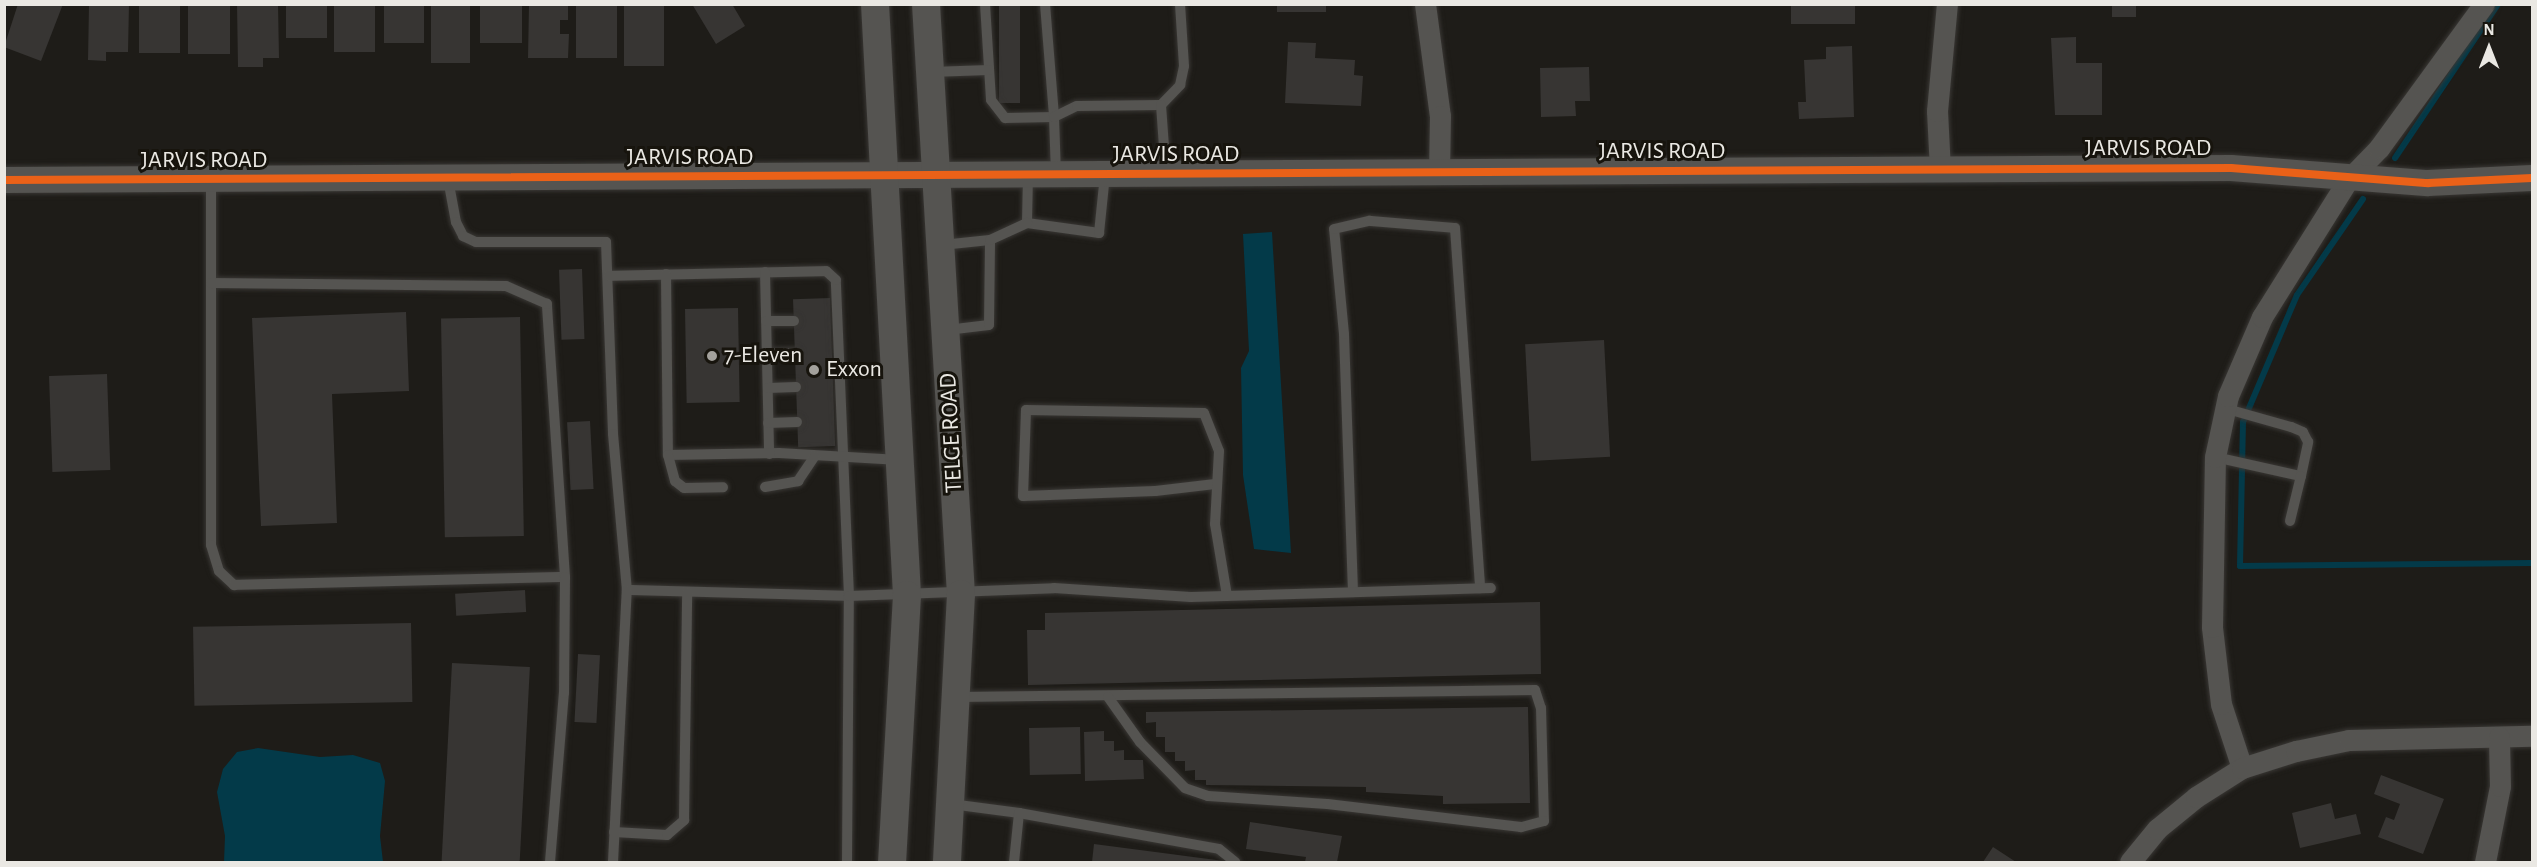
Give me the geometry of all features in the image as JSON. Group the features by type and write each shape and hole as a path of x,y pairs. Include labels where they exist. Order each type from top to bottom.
{"main road":[{"path":"875,4 902,460 907,595 892,862"},
{"name":"TELGE ROAD","path":"926,4 961,594 947,862"}],"street":[{"path":"1425,4 1440,116 1439,172"},
{"path":"1940,170 1937,111 1947,4"},
{"path":"2242,768 2214,667 2215,457 2224,408 2262,317 2348,180 2379,148 2484,4"},
{"name":"JARVIS ROAD","path":"4,180 2231,168 2348,180 2428,183 2532,178"},
{"path":"2130,862 2157,829 2242,768 2349,740 2532,736"},
{"path":"2485,862 2500,786 2499,737"}],"lane":[{"path":"985,4 991,99 1005,117 1054,117 1077,106 1161,105 1180,85 1184,66 1180,4"},
{"path":"1045,4 1056,175"},
{"path":"930,72 989,70"},
{"path":"1161,105 1166,174"},
{"path":"1026,223 1028,175"},
{"path":"940,245 990,240 1026,223 1099,233 1105,175"},
{"path":"448,179 456,222 463,236 494,244 606,242 613,434 627,590 613,862"},
{"path":"211,180 211,545 219,571 234,585 565,577"},
{"path":"1353,592 1344,334 1334,229 1370,221 1455,228 1479,588"},
{"path":"946,330 989,325 990,240"},
{"path":"608,276 826,271 836,280 834,320 837,422 842,459 849,596 847,862"},
{"path":"765,272 769,454"},
{"path":"666,274 668,455 675,481 684,488 723,487"},
{"path":"211,283 506,286 547,304 565,577 564,693 550,862"},
{"path":"766,321 794,321"},
{"path":"767,354 795,353"},
{"path":"768,388 796,387"},
{"path":"2224,408 2303,432 2308,442 2290,521"},
{"path":"1215,484 1155,491 1023,496 1026,410 1204,413 1219,451 1215,484 1215,524 1227,596"},
{"path":"768,423 797,422"},
{"path":"668,455 769,454 902,460"},
{"path":"765,487 798,481 814,457"},
{"path":"2215,457 2301,476"},
{"path":"627,590 849,596 961,594 1054,588 1227,596 1491,588"},
{"path":"614,832 667,835 684,820 687,592"},
{"path":"956,697 1108,697 1535,690 1541,708 1544,821 1521,827 1327,804 1208,796 1185,789 1140,742 1108,697"},
{"path":"950,804 1019,813 1219,849 1236,862"},
{"path":"1014,862 1019,813"}],"water":[{"path":"1272,232 1291,553 1254,549 1243,475 1241,368 1249,351 1243,234"},
{"path":"258,748 320,757 353,755 380,763 385,781 380,836 383,862 224,862 225,836 217,792 223,769 237,752"}],"building":[{"path":"18,4 63,4 41,61 4,47"},
{"path":"89,4 129,4 128,52 106,52 106,61 88,60"},
{"path":"139,4 180,4 180,53 139,53"},
{"path":"188,4 230,4 230,54 188,54"},
{"path":"237,4 278,4 279,58 263,58 263,67 238,67"},
{"path":"286,4 327,4 327,38 286,38"},
{"path":"334,4 375,4 375,52 334,52"},
{"path":"384,4 424,4 424,43 384,43"},
{"path":"431,4 470,4 470,63 431,63"},
{"path":"480,4 522,4 522,43 480,43"},
{"path":"529,4 568,4 568,20 560,20 560,34 569,34 568,58 528,58"},
{"path":"576,4 617,4 617,58 576,58"},
{"path":"624,4 664,4 664,66 624,66"},
{"path":"692,4 732,4 745,26 716,44"},
{"path":"1277,4 1326,4 1326,12 1277,12"},
{"path":"1791,4 1855,4 1855,24 1791,24"},
{"path":"2112,4 2136,4 2136,17 2112,17"},
{"path":"999,5 1020,5 1020,103 999,103"},
{"path":"2076,37 2076,63 2102,63 2102,115 2055,115 2051,38"},
{"path":"1288,42 1316,43 1315,58 1355,60 1354,75 1363,76 1361,106 1285,103"},
{"path":"1852,46 1854,117 1799,119 1798,102 1806,102 1804,60 1826,59 1826,47"},
{"path":"1589,67 1590,101 1575,101 1576,116 1541,117 1540,68"},
{"path":"582,269 584,339 561,340 559,270"},
{"name":"Exxon","path":"830,298 835,446 798,447 793,299"},
{"name":"7-Eleven","path":"738,308 740,402 687,403 685,309"},
{"path":"406,312 409,391 332,394 337,523 261,526 252,318"},
{"path":"520,317 524,536 445,537 441,318"},
{"path":"1604,340 1610,457 1531,461 1525,344"},
{"path":"107,374 110,470 52,472 49,376"},
{"path":"590,421 594,489 571,490 567,422"},
{"path":"525,590 526,612 456,616 455,594"},
{"path":"1540,602 1541,674 1028,685 1027,630 1045,630 1045,613"},
{"path":"411,623 412,702 194,706 193,627"},
{"path":"578,654 600,655 596,723 574,722"},
{"path":"452,663 530,667 520,862 442,862"},
{"path":"1528,707 1530,803 1443,804 1443,796 1366,792 1366,787 1206,785 1206,780 1195,780 1195,770 1185,771 1185,761 1175,761 1175,752 1165,752 1165,737 1156,737 1156,722 1146,723 1146,712"},
{"path":"1080,727 1081,774 1030,775 1029,728"},
{"path":"1104,731 1104,741 1114,741 1114,751 1124,750 1124,760 1143,760 1144,779 1085,781 1084,732"},
{"path":"2381,775 2444,799 2423,854 2378,837 2386,817 2394,820 2400,804 2374,794"},
{"path":"2331,803 2335,819 2356,814 2361,834 2300,848 2292,813"},
{"path":"1250,822 1342,836 1337,862 1305,862 1306,857 1246,849"},
{"path":"1094,844 1224,861 1224,862 1092,862"},
{"path":"1993,847 2016,862 1983,862"}],"waterway":[{"path":"2395,158 2498,4"},
{"path":"2363,199 2297,295 2243,422 2240,566 2532,563"}],"cycle path":[{"path":"4,180 2231,168 2428,183 2532,178"}],"place":[{"name":"7-Eleven","path":"712,356"},
{"name":"Exxon","path":"814,370"}]}
